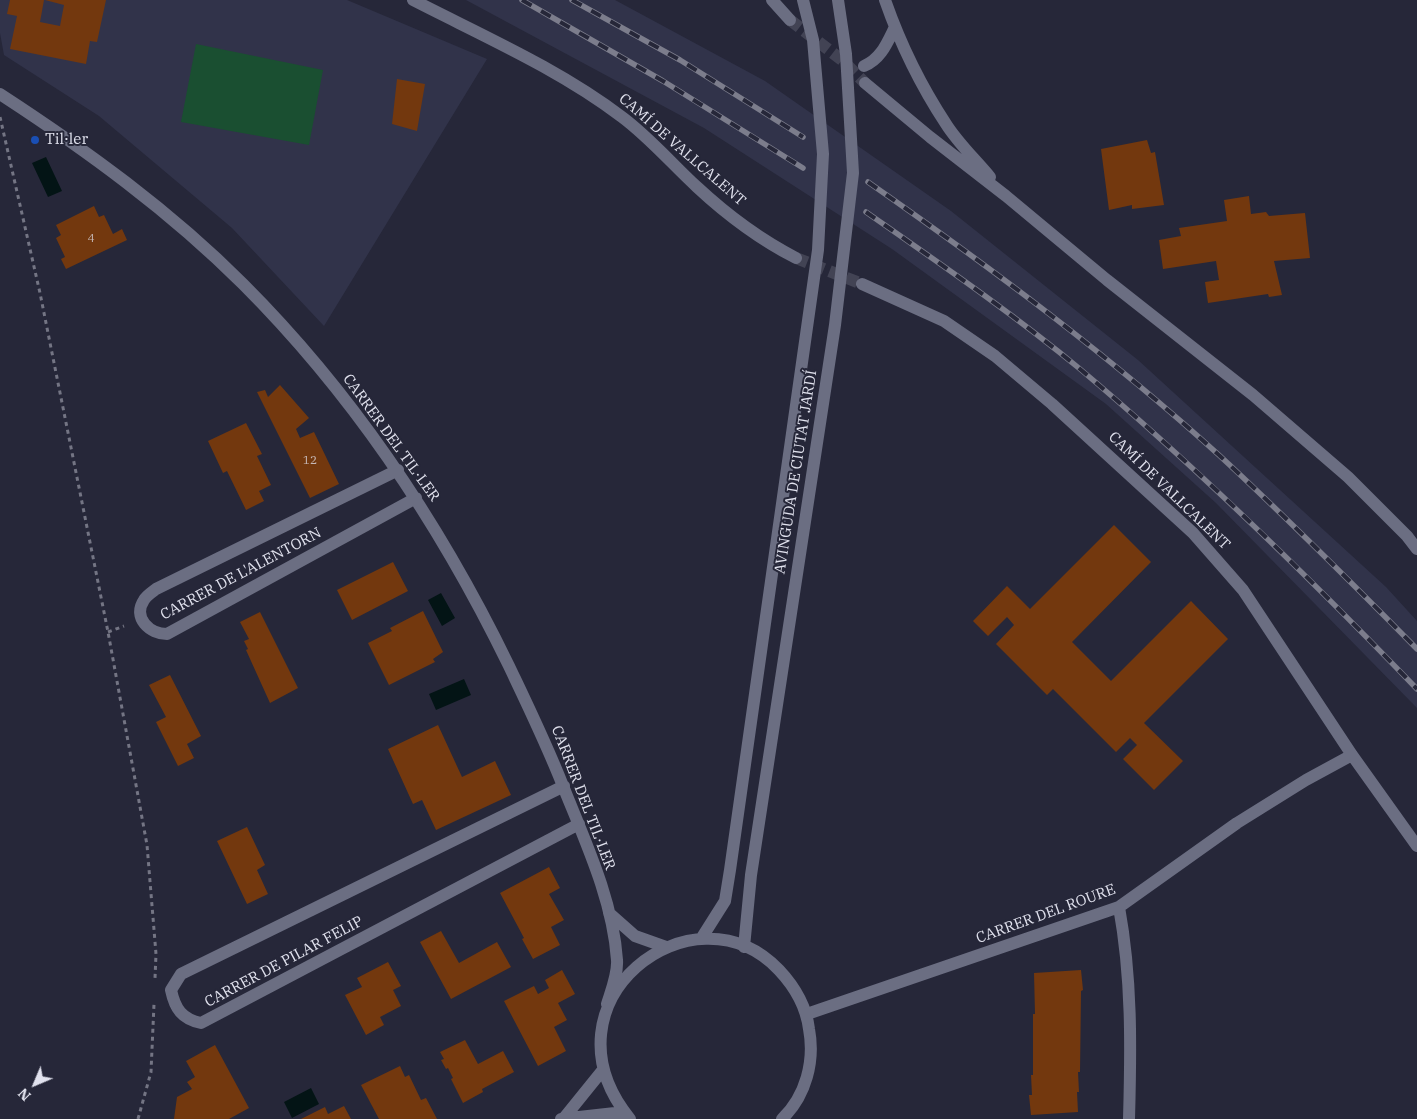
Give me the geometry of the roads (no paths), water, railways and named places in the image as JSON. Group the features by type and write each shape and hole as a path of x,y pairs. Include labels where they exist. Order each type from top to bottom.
{"street":[{"name":"CAMÍ DE VALLCALENT","path":"413,0 589,93 624,118 699,189 779,249 796,258"},
{"path":"772,0 790,20"},
{"name":"AVINGUDA DE CIUTAT JARDÍ","path":"701,940 725,901 818,250 824,154 813,40 804,0"},
{"name":"AVINGUDA DE CIUTAT JARDÍ","path":"744,946 751,875 835,325 852,173 846,54 838,0"},
{"path":"885,0 895,27 928,94 946,125 1006,196"},
{"path":"864,66 873,62 878,56 895,27"},
{"path":"865,83 1107,280 1253,395 1333,464 1400,529 1417,549"},
{"name":"CARRER DEL TIL·LER","path":"0,94 48,125 136,189 243,284 357,414 398,470 434,526 482,611 552,754 580,824 609,913 617,963 600,1037 602,1071"},
{"name":"CAMÍ DE VALLCALENT","path":"862,284 944,321 995,356 1052,404 1173,513 1215,556 1243,590 1352,755 1417,846"},
{"name":"CARRER DE L'ALENTORN","path":"398,470 156,589 144,600 141,610 142,620 150,631 157,634 168,634 416,498"},
{"name":"CARRER DEL ROURE","path":"807,1014 1119,908 1237,823 1306,780 1352,755"},
{"name":"CARRER DE PILAR FELIP","path":"564,786 181,974 171,990 173,1001 180,1014 191,1021 201,1023 580,824"},
{"path":"1119,908 1127,950 1130,1008 1129,1119"},
{"path":"609,913 635,936 666,947"},
{"path":"607,1004 622,980 641,961 666,947 701,940 723,941 744,946 771,962 793,985 807,1014 812,1047 807,1080 791,1110 782,1119"},
{"path":"562,1118 602,1071 615,1100 630,1119"},
{"path":"562,1118 615,1113 625,1119"}],"tunnel":[{"path":"790,20 842,60 865,83"},
{"path":"796,258 862,284"}],"railway":[{"path":"522,0 663,81 803,168"},
{"path":"572,0 680,60 803,137"},
{"path":"868,182 1004,280 1136,383 1220,456 1417,649"},
{"path":"866,212 1028,328 1080,369 1168,445 1253,524 1417,689"}],"place":[{"name":"Til·ler","path":"35,140"}]}
